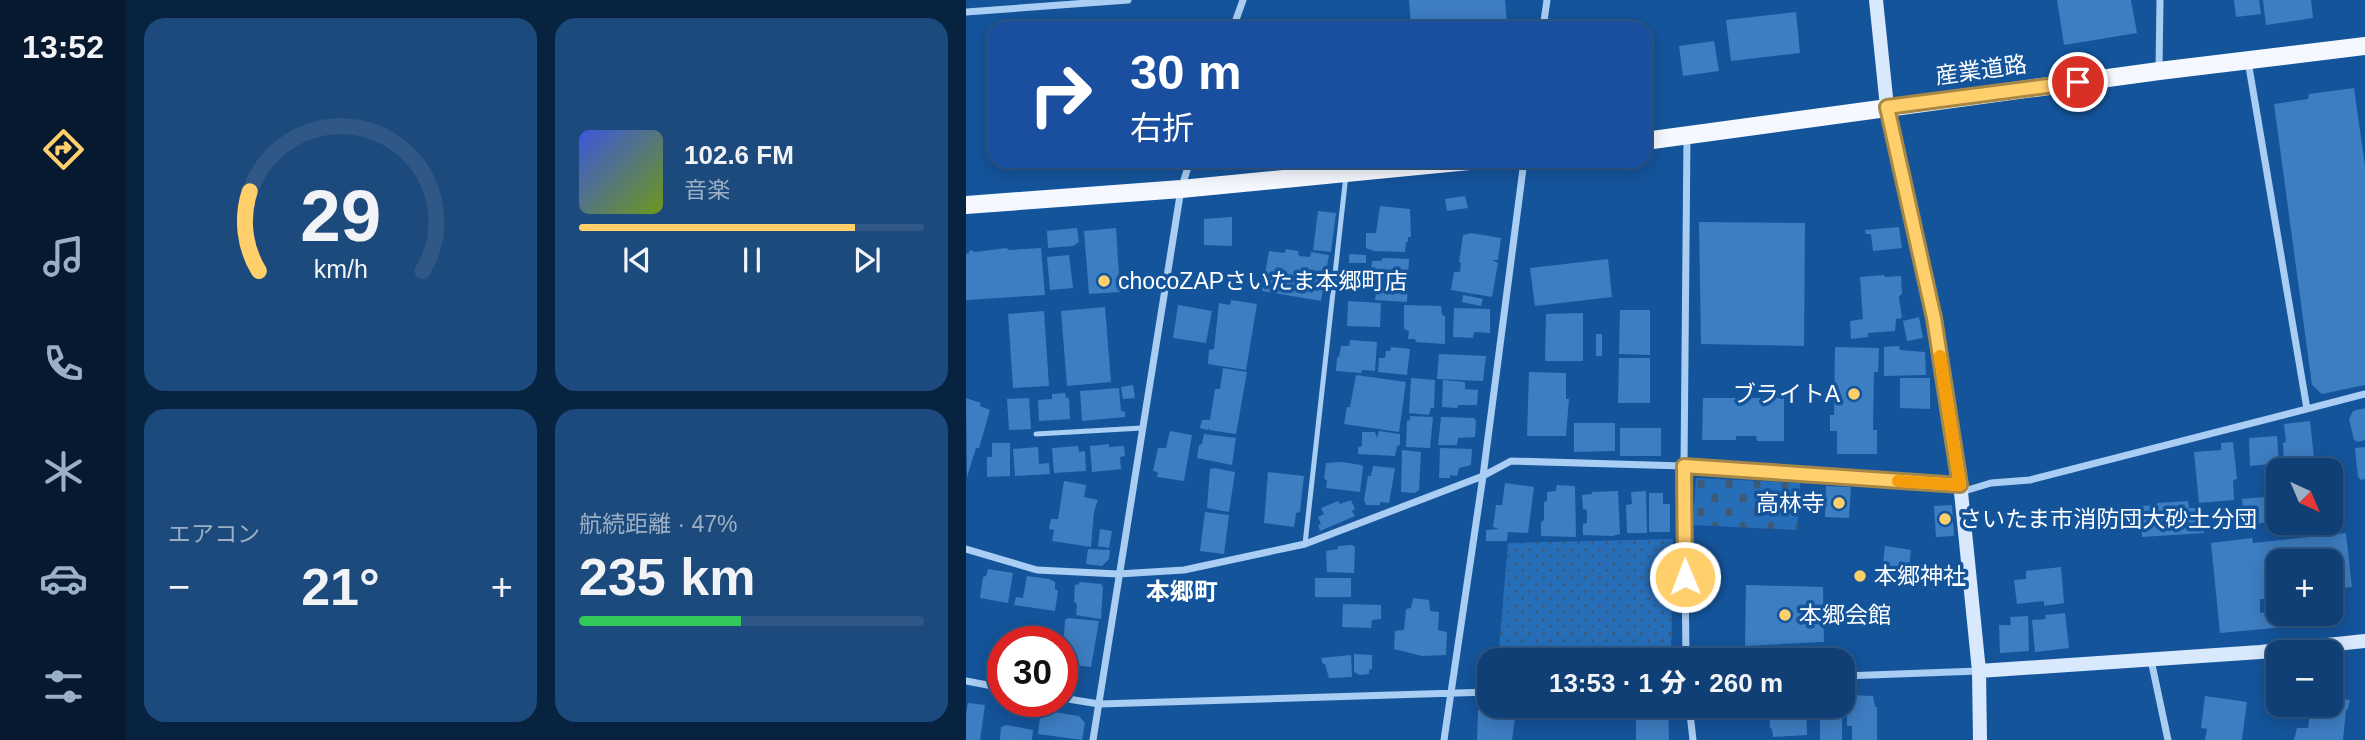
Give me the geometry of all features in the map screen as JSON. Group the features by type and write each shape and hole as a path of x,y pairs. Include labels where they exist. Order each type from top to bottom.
{"main road":[{"name":"産業道路","path":"1652,140 2159,71 2365,46"},
{"path":"966,205 1181,189 1403,168"}],"street":[{"path":"966,12 1128,0"},
{"path":"1235,21 1242,0"},
{"path":"1544,21 1548,0"},
{"path":"1876,0 1887,107 1934,318 1961,488 1979,671 1980,740"},
{"path":"2159,71 2160,0"},
{"path":"2248,61 2307,409"},
{"path":"1686,648 1684,466 1687,136"},
{"path":"1093,740 1181,189 1188,168"},
{"path":"1444,740 1483,476 1523,168"},
{"path":"966,549 1037,569 1118,574 1184,570 1305,544 1483,476 1511,461 1684,466 1961,488 2030,480 2365,394"},
{"path":"1855,676 2151,660 2365,641"},
{"path":"2151,660 2168,740"},
{"path":"966,681 987,685"},
{"path":"1078,701 1099,704 1477,693"},
{"path":"1690,718 1693,740"}],"lane":[{"path":"1305,544 1347,174"},
{"path":"1036,434 1142,428"}],"green space":[{"path":"1696,478 1800,483 1797,530 1693,525"},
{"path":"1673,539 1671,648 1499,648 1508,543"}],"building":[{"path":"1409,0 1505,0 1507,21 1410,21"},
{"path":"2057,0 2131,0 2137,33 2064,45"},
{"path":"2234,0 2259,0 2261,14 2236,17"},
{"path":"2263,0 2311,0 2313,18 2266,25"},
{"path":"1796,12 1800,53 1731,61 1726,20"},
{"path":"1714,41 1719,71 1683,76 1679,46"},
{"path":"2354,88 2365,166 2365,385 2322,394 2312,385 2274,104 2308,99 2309,94"},
{"path":"1465,196 1468,208 1447,211 1445,199"},
{"path":"1380,206 1410,209 1411,237 1408,237 1406,242 1405,252 1374,251 1366,248 1366,233 1376,233"},
{"path":"1318,211 1336,213 1331,252 1313,250"},
{"path":"1232,217 1232,246 1204,245 1204,219"},
{"path":"1699,222 1805,223 1804,346 1701,344"},
{"path":"1899,227 1902,248 1873,251 1871,234 1866,234 1865,230"},
{"path":"1077,228 1079,242 1073,246 1048,248 1047,231"},
{"path":"1116,228 1120,292 1089,294 1084,231"},
{"path":"1471,233 1501,238 1498,260 1492,260 1498,263 1492,297 1451,290 1454,272 1460,272 1463,235"},
{"path":"1041,248 1045,295 966,300 966,254 970,250 975,252"},
{"path":"1286,249 1298,251 1299,256 1310,257 1311,252 1329,255 1321,301 1262,291 1269,251 1285,253"},
{"path":"1349,254 1366,255 1366,263 1349,263"},
{"path":"1069,255 1073,288 1050,290 1047,257"},
{"path":"1383,258 1409,259 1407,302 1375,300 1378,282 1370,281 1372,261 1381,261"},
{"path":"1608,259 1612,297 1535,306 1530,268"},
{"path":"1901,276 1902,294 1899,298 1902,318 1896,319 1895,331 1868,333 1868,337 1851,339 1850,321 1863,319 1860,277"},
{"path":"1463,295 1483,299 1481,306 1462,302"},
{"path":"1231,300 1257,304 1246,370 1208,364 1209,350 1214,349 1219,303 1230,305"},
{"path":"1348,301 1381,303 1380,327 1347,326"},
{"path":"1178,305 1212,311 1206,343 1173,338"},
{"path":"1404,305 1441,306 1442,315 1445,316 1445,344 1408,339 1409,331 1404,329"},
{"path":"1105,307 1111,382 1067,386 1061,311"},
{"path":"1454,308 1490,309 1490,333 1474,332 1473,338 1453,337"},
{"path":"1620,310 1650,310 1650,355 1619,354"},
{"path":"1044,311 1049,386 1013,388 1008,314"},
{"path":"1583,313 1583,361 1545,361 1546,314"},
{"path":"1919,317 1923,338 1907,341 1903,321"},
{"path":"1596,334 1602,334 1602,356 1596,356"},
{"path":"1350,340 1377,342 1375,371 1336,371 1341,346 1349,346"},
{"path":"1899,346 1900,350 1925,352 1926,375 1884,376 1884,347"},
{"path":"1391,347 1410,349 1407,375 1378,372 1379,358 1385,358 1386,351 1390,351"},
{"name":"ブライトA","path":"1835,347 1879,348 1878,372 1874,372 1873,430 1877,430 1877,454 1837,454 1837,431 1830,431 1830,415 1834,415"},
{"path":"1439,354 1486,356 1483,381 1437,379"},
{"path":"1619,358 1650,358 1650,403 1618,403"},
{"path":"1223,368 1247,372 1236,434 1209,430 1209,427 1208,430 1200,428 1202,420 1210,420 1215,389 1220,389"},
{"path":"1529,372 1566,373 1566,399 1569,399 1566,436 1527,436"},
{"path":"1356,375 1406,382 1399,432 1344,424"},
{"path":"1411,378 1435,380 1434,408 1431,408 1429,415 1409,413"},
{"path":"1900,378 1930,378 1930,409 1900,408"},
{"path":"1443,380 1465,382 1465,389 1478,390 1477,405 1442,407"},
{"path":"1133,385 1135,398 1123,399 1121,387"},
{"path":"1119,388 1121,411 1125,412 1125,417 1082,421 1080,391"},
{"path":"1065,393 1066,398 1069,398 1070,419 1039,421 1038,400 1052,399 1052,394"},
{"path":"966,398 981,403 980,406 990,410 967,477"},
{"path":"1029,398 1031,429 1009,430 1007,399"},
{"path":"1703,398 1784,398 1784,441 1757,441 1756,436 1736,436 1736,440 1702,440"},
{"path":"2365,408 2365,440 2358,442 2354,440 2349,419 2353,411"},
{"path":"1410,416 1433,417 1430,448 1406,447 1407,421"},
{"path":"1441,417 1474,418 1475,437 1458,438 1457,445 1438,445"},
{"path":"2310,421 2314,458 2284,458 2283,443 2286,442 2284,424"},
{"path":"1574,423 1615,423 1615,451 1574,452"},
{"path":"1620,428 1661,428 1661,456 1620,456"},
{"path":"1170,431 1192,435 1184,481 1157,477 1158,472 1153,471 1158,448 1166,448"},
{"path":"1379,431 1400,434 1400,445 1397,446 1395,456 1358,454 1358,447 1362,446 1362,432 1375,432 1377,438"},
{"path":"1204,434 1236,438 1232,465 1197,458"},
{"path":"2277,436 2279,458 2266,458 2266,464 2250,466 2249,438"},
{"path":"2233,442 2237,479 2233,480 2234,500 2199,503 2194,452 2221,450 2221,443"},
{"path":"992,443 1010,443 1010,476 987,477 987,457 992,457"},
{"path":"1109,444 1109,447 1124,446 1125,456 1120,457 1121,469 1092,472 1090,446"},
{"path":"1078,446 1079,452 1085,451 1086,471 1054,473 1052,448"},
{"path":"1038,447 1039,464 1049,463 1050,474 1015,476 1013,449"},
{"path":"2365,447 2365,479 2361,480 2358,477 2355,448"},
{"path":"1440,448 1472,449 1471,465 1459,468 1457,476 1439,478"},
{"path":"1402,450 1421,452 1419,490 1415,493 1401,492"},
{"path":"1342,462 1363,467 1360,492 1326,488 1326,463"},
{"path":"1373,466 1395,468 1389,503 1366,505 1364,500 1368,476 1371,476"},
{"path":"1210,469 1235,472 1229,512 1207,508"},
{"path":"1268,472 1304,476 1300,512 1296,513 1294,527 1264,523"},
{"path":"1064,481 1086,485 1084,497 1098,500 1094,512 1091,547 1052,541 1054,530 1049,529 1051,519 1058,519"},
{"path":"1505,483 1534,487 1528,533 1508,532 1507,541 1486,541 1486,530 1499,529 1493,527 1496,505 1502,505"},
{"path":"1557,485 1575,486 1576,537 1541,536 1547,492 1556,491"},
{"path":"1826,486 1851,487 1849,518 1825,517"},
{"path":"1618,491 1620,534 1583,535 1587,510 1583,509 1582,495"},
{"path":"1646,491 1647,533 1627,533 1626,505 1632,504 1631,492"},
{"path":"1649,493 1663,493 1663,504 1670,504 1670,532 1649,532"},
{"path":"2266,497 2266,522 2245,525 2242,499"},
{"path":"1351,500 1355,516 1320,531 1318,517 1324,514 1321,508 1338,501 1340,504"},
{"path":"2188,501 2189,508 2202,508 2204,533 2142,537 2141,506"},
{"path":"1952,505 1954,536 1936,537 1934,506"},
{"path":"1205,512 1229,515 1224,554 1200,551"},
{"path":"1100,529 1112,531 1109,548 1098,546"},
{"path":"2346,533 2352,587 2343,588 2343,549 2266,549 2266,599 2260,599 2260,613 2266,612 2266,626 2295,626 2220,633 2211,543 2252,538 2253,543 2343,536"},
{"path":"1338,546 1355,547 1354,573 1327,572 1326,551 1338,549"},
{"path":"1885,546 1911,550 1907,582 1881,579"},
{"path":"1088,549 1110,550 1109,559 1102,566 1086,564"},
{"path":"2061,567 2064,603 2044,606 2044,601 2017,604 2014,580 2026,579 2026,571"},
{"path":"988,569 1013,573 1008,603 980,598 983,577"},
{"path":"1027,576 1055,582 1055,589 1058,591 1055,611 1014,605 1016,597 1023,598"},
{"path":"1315,578 1351,578 1351,597 1315,597"},
{"path":"1075,584 1101,584 1103,587 1101,619 1076,615"},
{"name":"本郷会館","path":"1746,585 1823,587 1824,642 1745,646"},
{"path":"1413,598 1429,600 1430,611 1439,612 1438,630 1447,632 1446,655 1422,656 1394,649 1395,631 1404,630 1406,609 1411,608"},
{"path":"1343,604 1381,605 1381,619 1372,620 1371,628 1342,627"},
{"path":"2065,613 2069,648 2035,652 2032,620 2046,619 2045,615"},
{"path":"2028,616 2029,651 2000,653 1999,625 2011,625 2010,617"},
{"path":"1065,620 1099,621 1091,667 1078,666 1078,626 1065,626"},
{"path":"1354,654 1372,655 1372,669 1369,674 1360,675 1354,672"},
{"path":"1351,655 1352,677 1329,678 1321,658"},
{"path":"1855,695 1873,696 1877,707 1877,740 1852,740 1852,726 1847,726 1847,718 1855,718"},
{"path":"2205,696 2247,702 2242,740 2205,740 2207,729 2201,728"},
{"path":"2343,699 2350,700 2346,710 2343,740 2294,740 2297,728 2308,728 2309,717 2343,717"},
{"path":"968,703 985,705 980,740 966,740"},
{"path":"1078,716 1085,723 1082,740 1038,734 1040,717"},
{"path":"1478,718 1515,718 1512,740 1477,740"},
{"path":"1636,718 1668,718 1669,740 1636,740"},
{"path":"1770,718 1806,718 1807,735 1773,737"},
{"path":"1820,718 1842,719 1842,740 1820,740"},
{"path":"1006,725 1033,730 1032,740 1000,740 1001,727"}],"slow traffic":[{"path":"1898,481 1960,485 1940,356"}],"place":[{"name":"chocoZAPさいたま本郷町店","path":"1104,281"},
{"name":"ブライトA","path":"1854,394"},
{"name":"高林寺","path":"1839,503"},
{"name":"さいたま市消防団大砂土分団","path":"1945,519"},
{"name":"本郷神社","path":"1860,576"},
{"name":"本郷会館","path":"1785,615"}],"district":[{"name":"本郷町","path":"1182,591"}],"route":[{"path":"1685,577 1684,466 1960,485 1934,318 1887,107 2078,82"}]}
